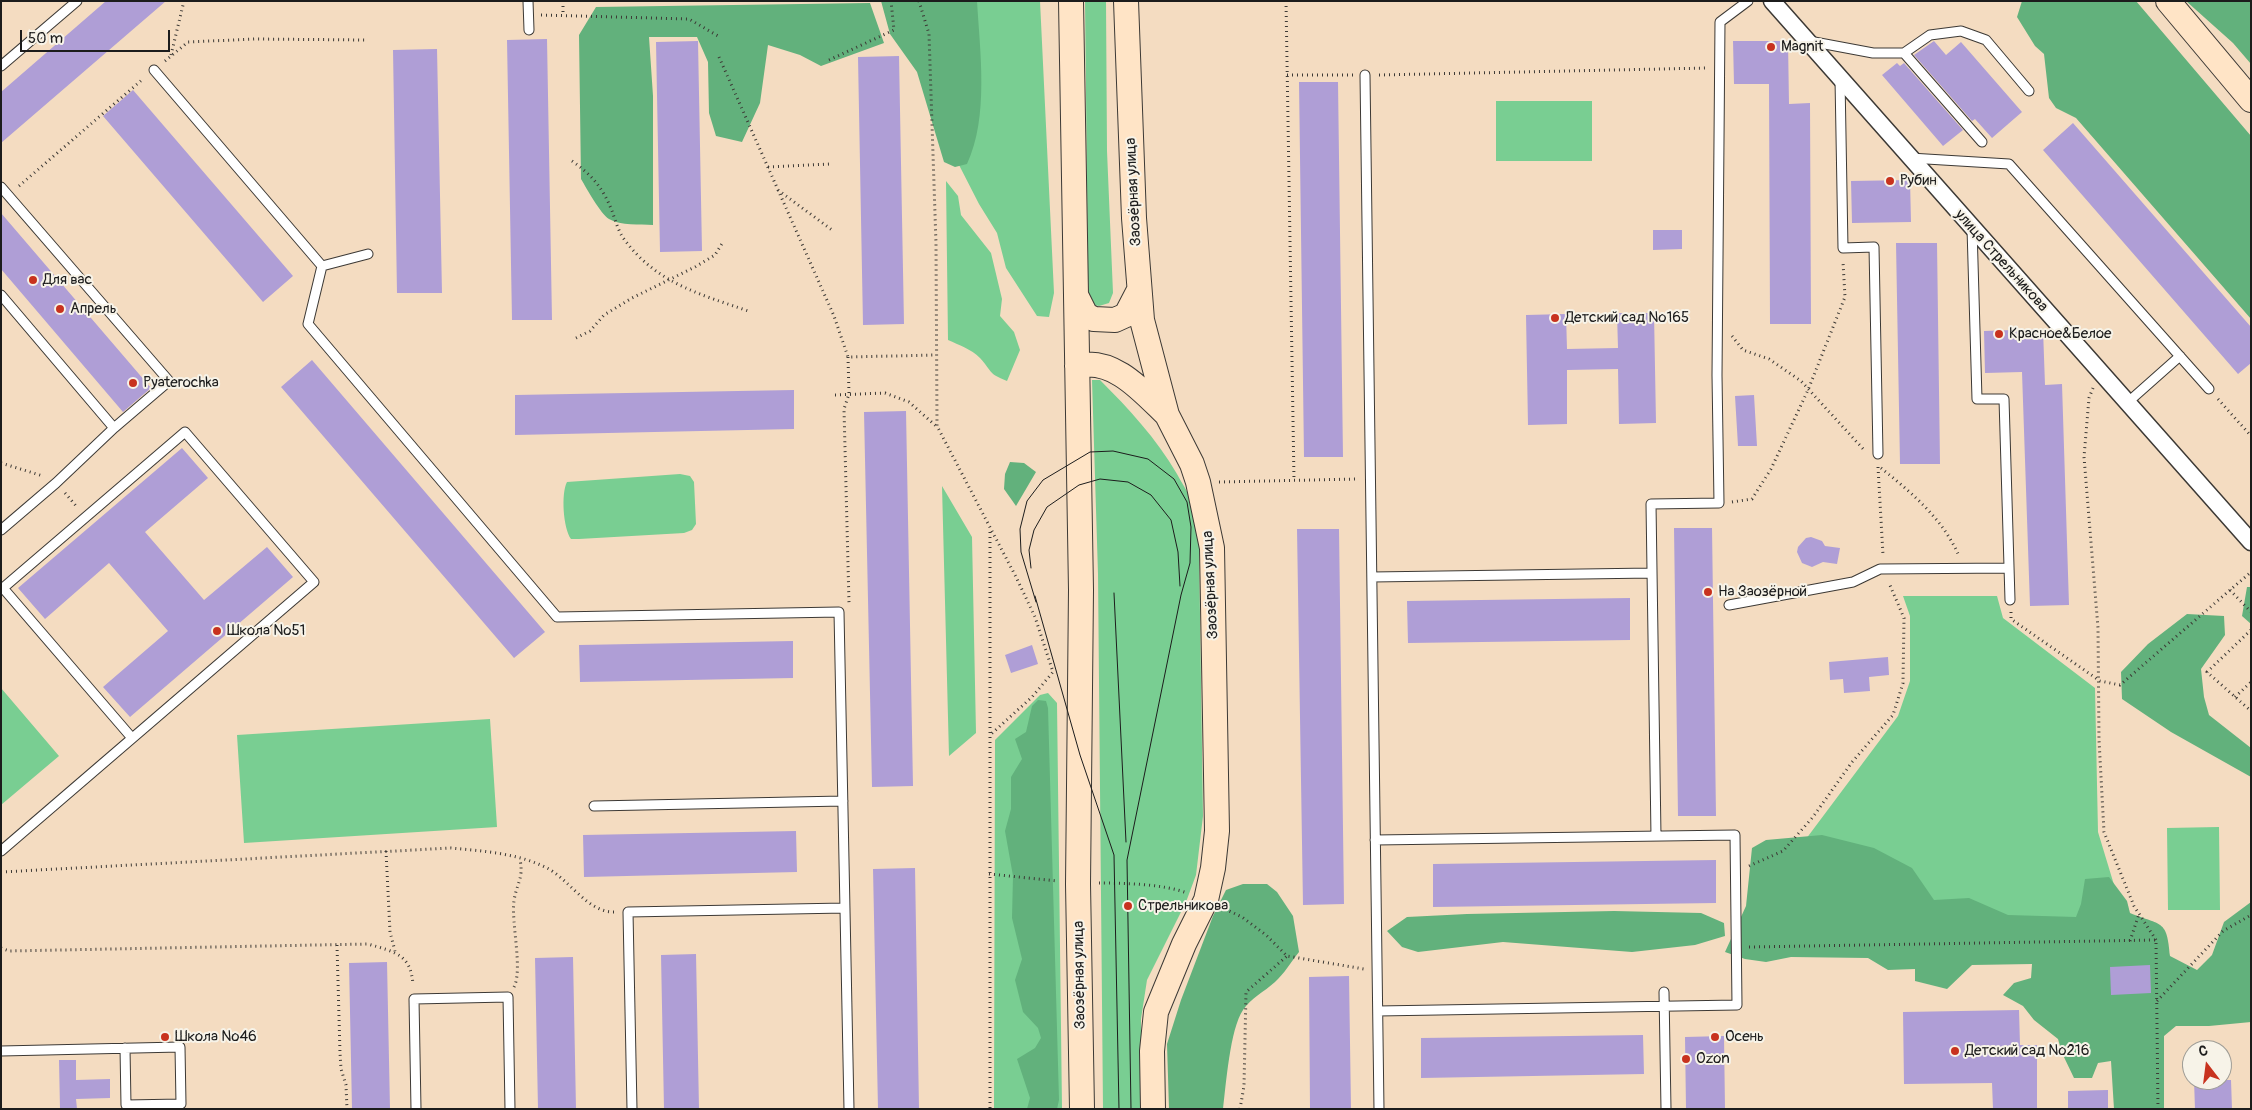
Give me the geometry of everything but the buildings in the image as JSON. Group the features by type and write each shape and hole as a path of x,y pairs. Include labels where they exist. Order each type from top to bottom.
{"main road":[{"name":"Заозёрная улица","path":"1071,1 1081,590 1078,884 1082,1109"},
{"name":"Заозёрная улица","path":"1126,1 1142,320 1167,415 1192,464 1198,482 1212,548 1218,831 1206,900 1184,944 1156,1012 1152,1051 1153,1109"},
{"path":"2168,1 2251,100"},
{"path":"1076,295 1086,315 1094,319 1115,320 1126,315 1139,290"},
{"path":"1077,366 1087,364 1108,368 1143,392 1167,415"}],"street":[{"name":"улица Стрельникова","path":"1772,1 2251,542"}],"lane":[{"path":"1,66 77,1"},
{"path":"528,1 529,30"},
{"path":"1656,836 1651,504 1719,503 1720,22 1748,1"},
{"path":"1807,41 1872,53 1904,53 1930,34 1961,31 1986,40 2029,91"},
{"path":"1904,53 1982,142"},
{"path":"154,70 322,266"},
{"path":"1365,75 1379,1109"},
{"path":"1840,79 1843,248 1874,247 1875,457"},
{"path":"1910,158 2009,164 2209,389"},
{"path":"1,187 169,381 1,530"},
{"path":"1972,228 1977,399 2004,399 2010,600"},
{"path":"322,266 368,254"},
{"path":"322,266 308,324 557,617 839,612 849,1109"},
{"path":"1,296 114,428"},
{"path":"2127,403 2180,356"},
{"path":"1,851 314,582 185,432 2,587 132,738"},
{"path":"1729,605 1853,582 1884,569 2009,568"},
{"path":"1372,577 1652,573"},
{"path":"594,806 843,801"},
{"path":"1375,840 1735,835 1737,1005 1378,1011"},
{"path":"632,1109 628,912 845,908"},
{"path":"1664,992 1666,1109"},
{"path":"416,1109 414,998 508,997 510,1109"},
{"path":"1,1051 125,1048 180,1047 181,1104 126,1105 125,1048"}],"path":[{"path":"171,56 184,1"},
{"path":"563,1 563,16"},
{"path":"829,60 894,30 891,1"},
{"path":"919,1 929,34 936,244 937,426"},
{"path":"1286,1 1294,480"},
{"path":"528,15 689,19 718,36"},
{"path":"9,194 188,42 255,38 366,40"},
{"path":"719,57 834,316 848,357 936,356"},
{"path":"1288,74 1365,75 1721,68"},
{"path":"572,161 591,175 607,198 623,238 654,272 668,280 750,312"},
{"path":"768,166 831,164"},
{"path":"778,190 832,230"},
{"path":"576,338 590,331 604,315 715,255 723,242"},
{"path":"1719,503 1752,499 1771,469 1808,390 1845,297 1843,248"},
{"path":"1718,317 1742,350 1769,359 1801,381 1867,454"},
{"path":"2100,372 2089,398 2084,457 2098,628 2104,832 2139,914 2156,940 2158,1109"},
{"path":"2209,389 2251,436"},
{"path":"835,395 885,393 909,402 937,426 1035,617 1053,672 1032,697 989,736"},
{"path":"1735,872 1783,851 1813,817 1852,762 1893,715 1903,683 1904,618 1891,591 1884,569 1878,466 1875,457"},
{"path":"1875,457 1878,466 1919,499 1952,539 1964,568"},
{"path":"1198,482 1370,479"},
{"path":"990,530 990,1109"},
{"path":"2010,600 2011,619 2100,681 2120,685 2251,572"},
{"path":"2230,590 2251,612"},
{"path":"2251,630 2207,672 2251,711"},
{"path":"2235,697 2251,682"},
{"path":"1,872 450,848 499,853 545,867 592,905 611,912 628,912"},
{"path":"386,851 390,932 395,952"},
{"path":"508,997 516,984 514,901 522,871 520,859"},
{"path":"989,874 1078,884 1115,883 1176,889 1206,900 1242,917 1266,935 1287,956 1377,971"},
{"path":"2130,941 2139,914"},
{"path":"2157,1002 2223,930 2251,915"},
{"path":"1736,947 2156,940"},
{"path":"1,948 8,951 368,944 395,952 408,962 412,972 414,998"},
{"path":"337,945 340,1053 341,1069 346,1085 347,1109"},
{"path":"1240,1109 1244,1086 1246,992 1287,956"}],"green space":[{"path":"881,1 977,1 981,63 981,105 974,146 967,164 955,167 944,162 917,72 890,34"},
{"path":"943,1 1040,1 1054,293 1049,317 1037,316 1006,268 997,233 979,204 958,163"},
{"path":"1085,1 1106,1 1107,151 1113,293 1109,303 1099,306 1093,305 1089,298 1088,278"},
{"path":"2022,1 2136,1 2251,136 2251,319 2076,118 2056,108 2049,98 2044,54 2035,46 2017,17"},
{"path":"2186,1 2251,1 2251,64 2233,43"},
{"path":"870,3 884,43 821,66 800,55 768,45 760,103 742,142 716,136 709,113 708,62 697,37 649,37 653,96 653,225 619,223 605,216 581,179 579,35 596,7"},
{"path":"1496,101 1592,101 1592,161 1496,161"},
{"path":"946,181 958,196 961,215 991,253 1002,299 1000,316 1014,332 1020,350 1007,381 993,374 973,352 948,340"},
{"path":"1092,380 1100,380 1142,424 1169,461 1192,504 1199,546 1203,816 1196,875 1186,902 1147,980 1141,1019 1141,1109 1103,1109 1098,574"},
{"path":"1010,462 1024,463 1036,472 1016,506 1004,489 1005,474"},
{"path":"680,474 690,476 694,482 696,524 692,530 684,533 579,539 571,539 568,534 564,510 564,494 567,482"},
{"path":"942,486 972,537 976,733 949,756"},
{"path":"2247,587 2251,587 2251,624 2242,616"},
{"path":"1903,596 1997,596 2003,618 2095,688 2098,832 2125,921 1789,934 1800,847 1898,716 1910,681 1910,616"},
{"path":"2187,614 2224,616 2225,635 2201,669 2204,697 2209,715 2251,748 2251,777 2171,732 2122,699 2121,672 2148,644"},
{"path":"1,688 59,756 1,805"},
{"path":"1048,693 1057,703 1062,1109 994,1109 995,740 1040,695"},
{"path":"1038,700 1046,701 1048,708 1059,1100 1057,1109 1027,1109 1030,1098 1017,1059 1035,1048 1041,1038 1038,1028 1023,1012 1015,980 1022,959 1012,918 1013,876 1005,831 1011,809 1011,777 1022,759 1015,739 1026,732 1032,706"},
{"path":"490,719 497,827 244,843 237,735"},
{"path":"2219,827 2220,910 2168,910 2167,828"},
{"path":"1822,835 1874,848 1912,868 1934,900 1969,898 2008,915 2076,917 2081,904 2085,879 2109,877 2127,901 2130,913 2161,926 2167,936 2170,956 2197,970 2212,955 2224,922 2251,902 2251,1022 2209,1026 2176,1026 2164,1036 2164,1109 2114,1109 2111,1061 2098,1063 2092,1078 2074,1078 2062,1053 2058,1039 2034,1020 2023,1006 2003,995 2014,983 2031,978 2032,964 1972,965 1947,989 1915,981 1915,969 1888,970 1868,958 1791,957 1766,962 1745,959 1725,952 1746,906 1752,848 1766,840"},
{"path":"1243,884 1267,884 1277,892 1293,916 1299,952 1278,979 1243,1010 1232,1043 1223,1109 1169,1109 1167,1044 1181,1000 1213,916 1226,890"},
{"path":"1614,911 1701,913 1724,923 1725,936 1695,945 1632,952 1503,942 1418,952 1402,947 1387,931 1407,917"}],"tram line":[{"path":"1036,602 1021,552 1020,529 1027,501 1043,480 1090,452 1113,451 1148,459 1174,479 1187,502 1191,527 1190,563 1181,595 1127,860 1131,1109"},
{"path":"1031,568 1029,550 1034,530 1047,507 1079,485 1100,479 1128,482 1151,495 1171,520 1178,552 1180,586"},
{"path":"1114,593 1126,842"},
{"path":"1035,596 1080,755 1114,855 1119,1109"}],"place":[{"name":"Magnit","path":"1771,47"},
{"name":"Рубин","path":"1890,181"},
{"name":"Для вас","path":"33,280"},
{"name":"Апрель","path":"60,309"},
{"name":"Детский сад №165","path":"1555,318"},
{"name":"Красное&Белое","path":"1999,334"},
{"name":"Pyaterochka","path":"133,383"},
{"name":"На Заозёрной","path":"1708,592"},
{"name":"Школа №51","path":"217,631"},
{"name":"Стрельникова","path":"1128,906"},
{"name":"Школа №46","path":"165,1037"},
{"name":"Осень","path":"1715,1037"},
{"name":"Детский сад №216","path":"1955,1051"},
{"name":"Ozon","path":"1686,1059"}]}
